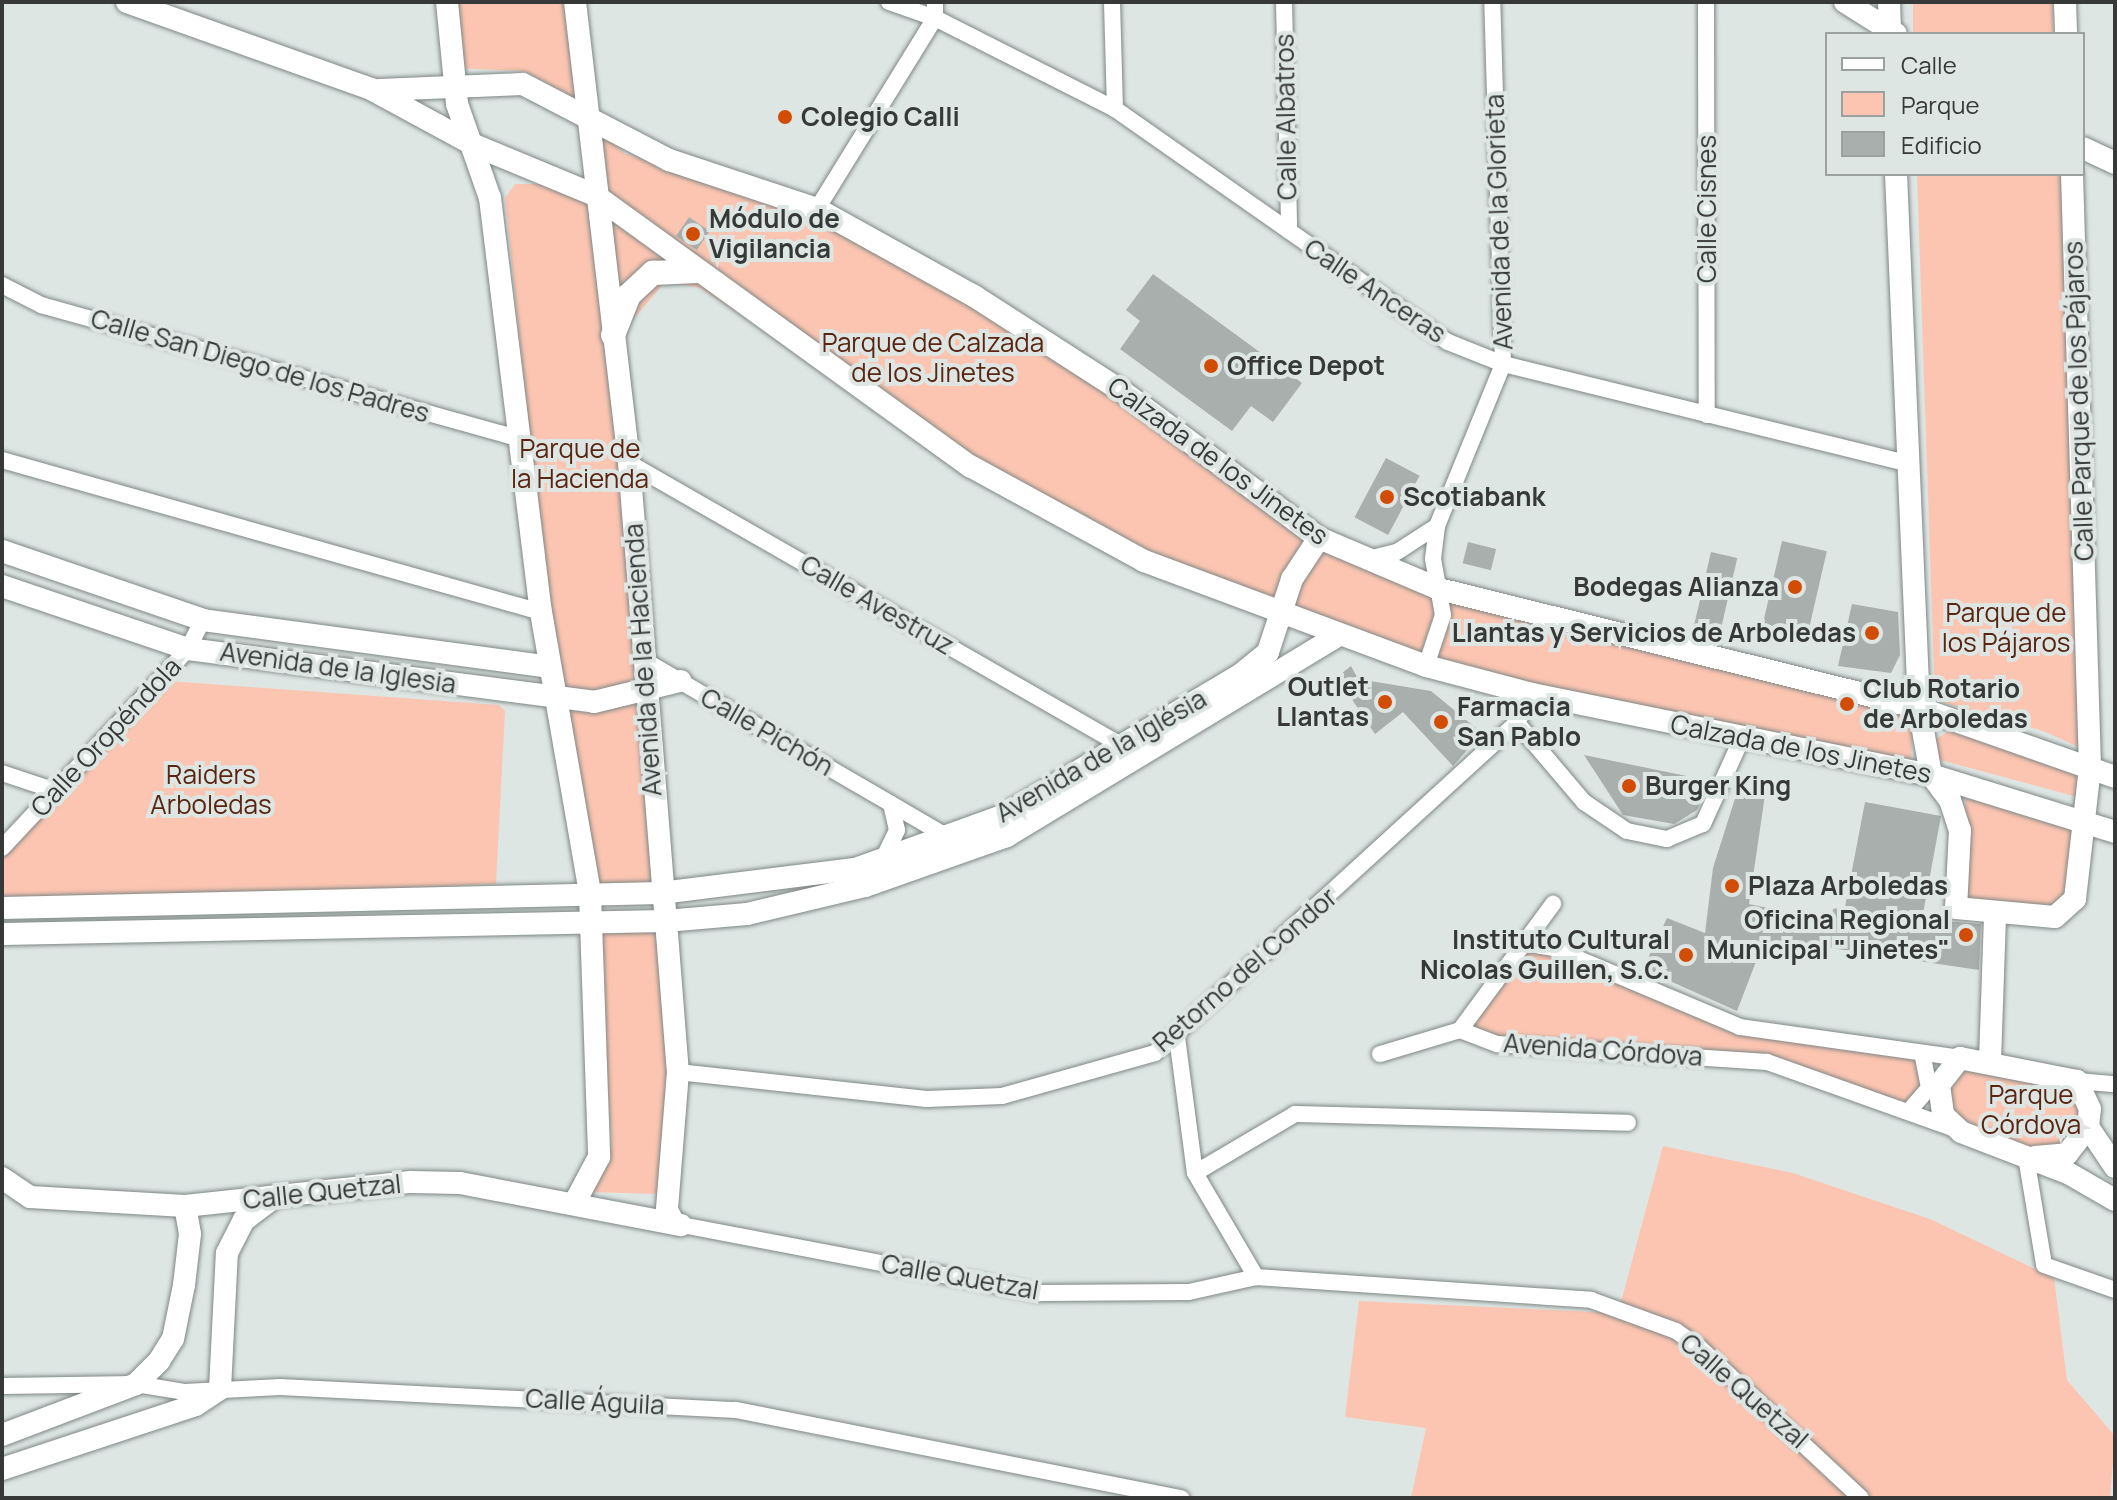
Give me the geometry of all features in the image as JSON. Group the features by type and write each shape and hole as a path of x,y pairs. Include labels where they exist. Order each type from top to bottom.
{"main road":[{"path":"127,2 371,89"},
{"path":"447,2 455,88 490,198 541,612 590,894 599,1157 575,1202"},
{"name":"Avenida de la Hacienda","path":"575,2 590,114 595,195 629,463 643,694 678,1072 667,1210 677,1224"},
{"path":"1845,2 1890,32"},
{"path":"1889,2 1892,32"},
{"path":"2065,2 2066,32"},
{"name":"Calzada de los Jinetes","path":"371,89 523,84 590,114 669,160 817,209 974,296 1123,392 1319,538 1439,589 1919,708 2115,777"},
{"name":"Calzada de los Jinetes","path":"371,89 474,145 595,195 970,466 1144,561 1337,636 1426,666 1532,694 1931,775 2083,819 2115,832"},
{"path":"2085,149 2115,163"},
{"path":"1896,176 1919,708 1931,775 1950,800 1960,830 1956,908 1995,916 1990,1060"},
{"name":"Calle Parque de los Pájaros","path":"1995,916 2068,912 2075,899 2090,767 2072,176"},
{"path":"613,335 629,295 653,273 697,271"},
{"name":"Avenida de la Iglésia","path":"661,893 755,885 883,859 1005,815 1126,748 1268,652 1279,612 1319,538"},
{"name":"Avenida de la Iglesia","path":"2,551 203,620 549,667"},
{"name":"Avenida de la Iglesia","path":"2,586 188,649 594,702 643,694 680,681"},
{"name":"Avenida de la Iglésia","path":"666,921 747,914 865,886 1007,836 1337,636"},
{"path":"2,908 661,893"},
{"path":"2,934 666,921"},
{"path":"1960,1058 1939,1085 1937,1100 1961,1132"},
{"name":"Avenida Córdova","path":"1960,1058 1990,1060 2077,1081"},
{"path":"2026,1157 2067,1154 2088,1127 2090,1109 2077,1081"},
{"path":"2088,1127 2115,1167"},
{"name":"Avenida Córdova","path":"1961,1132 2026,1157 2115,1200"},
{"path":"2,1178 30,1197"},
{"name":"Calle Quetzal","path":"30,1197 185,1206 423,1182 575,1202 677,1224"},
{"path":"2,1469 183,1409 220,1389 227,1253 244,1220 277,1196"},
{"path":"2,1435 136,1384 173,1339 189,1253 185,1206"}],"street":[{"name":"Calle Anceras","path":"889,2 935,10 1115,109 1448,342 1503,364 1909,464"},
{"path":"1112,2 1115,109"},
{"name":"Calle Albatros","path":"1284,2 1289,231"},
{"name":"Avenida de la Glorieta","path":"1426,666 1441,634 1439,589 1433,559 1437,526 1503,364 1492,2"},
{"name":"Calle Cisnes","path":"1706,2 1707,415"},
{"path":"817,209 935,10"},
{"name":"Calle San Diego de los Padres","path":"2,285 41,305 521,439"},
{"path":"2,460 541,612"},
{"name":"Calle Avestruz","path":"629,463 1126,748"},
{"path":"1366,559 1397,552 1437,526"},
{"path":"132,629 156,604"},
{"name":"Calle Oropéndola","path":"2,848 188,649 203,620"},
{"name":"Calle Pichón","path":"642,659 946,836"},
{"name":"Retorno del Condor","path":"678,1072 927,1099 1002,1096 1084,1078 1155,1053 1177,1037 1517,723 1532,694"},
{"path":"1517,723 1584,802 1627,831 1667,839 1703,824 1742,738"},
{"path":"2,773 56,791"},
{"path":"883,859 897,830 891,804"},
{"path":"1529,944 1553,904"},
{"name":"Avenida Córdova","path":"1960,1058 1923,1056 1740,1027 1553,948 1529,944 1460,1030 1497,1044 1767,1062 1961,1132"},
{"path":"1380,1054 1460,1030"},
{"path":"1177,1037 1195,1173 1256,1277"},
{"path":"1909,1111 1929,1088 1923,1056"},
{"path":"2077,1081 2115,1084"},
{"path":"1195,1173 1295,1114 1628,1123"},
{"path":"2026,1157 2044,1265 2115,1290"},
{"path":"2,1196 30,1197"},
{"name":"Calle Quetzal","path":"677,1224 1039,1293 1189,1292 1256,1277 1617,1306 1699,1347 1861,1498"},
{"name":"Calle Águila","path":"2,1386 136,1384 185,1392 220,1389 736,1410 1181,1498"}],"green space":[{"path":"449,2 574,2 588,106 523,71 454,68"},
{"path":"1913,2 2053,2 2053,32 1913,32"},
{"name":"Parque de Calzada de los Jinetes","path":"591,116 625,154 668,162 816,212 971,298 1255,497 1421,583 1913,714 1911,763 1533,691 1144,560 970,465 700,288 666,281 618,337"},
{"name":"Parque de los Pájaros","path":"1917,176 2061,176 2083,749 2043,731 1935,700"},
{"name":"Parque de la Hacienda","path":"515,184 546,184 593,197 640,692 557,695 505,198"},
{"name":"Raiders Arboledas","path":"168,681 499,705 505,711 496,884 2,905 2,857"},
{"path":"640,699 658,891 592,892 557,700"},
{"name":"Parque de los Pájaros","path":"1949,731 2087,774 2081,798 1940,760 1933,741"},
{"path":"1966,795 2076,825 2063,908 1958,907"},
{"path":"663,925 675,1071 663,1189 655,1194 590,1192 612,1146 597,929"},
{"name":"Parque Córdova","path":"1530,946 1740,1028 1921,1058 1928,1074 1909,1108 1768,1060 1474,1036 1466,1022"},
{"name":"Parque Córdova","path":"1961,1060 2075,1085 2085,1115 2074,1146 2027,1151 1963,1123 1949,1111 1950,1074"},
{"path":"1663,1146 1793,1173 1930,1219 2054,1278 2067,1380 2115,1436 2110,1498 1411,1498 1426,1428 1345,1417 1359,1301 1618,1313"}],"building":[{"name":"Módulo de Vigilancia","path":"689,217 710,231 697,250 676,236"},
{"name":"Office Depot","path":"1153,274 1302,383 1273,422 1251,406 1232,431 1120,349 1140,321 1126,310"},
{"name":"Scotiabank","path":"1386,458 1420,476 1388,535 1355,517"},
{"name":"Bodegas Alianza","path":"1782,541 1827,551 1808,634 1763,624"},
{"path":"1468,542 1496,549 1491,570 1463,563"},
{"path":"1711,552 1737,558 1720,634 1693,628"},
{"name":"Llantas y Servicios de Arboledas","path":"1852,604 1898,612 1900,655 1891,673 1838,666"},
{"path":"1351,666 1358,679 1431,691 1482,733 1453,766 1403,712 1375,734 1337,677"},
{"path":"1584,755 1711,781 1697,810 1674,824 1623,815"},
{"path":"1738,789 1765,795 1749,904 1831,921 1833,909 1845,907 1865,802 1941,816 1922,919 1981,924 1979,970 1824,947 1821,962 1762,946 1737,1011 1643,969 1667,918 1705,933 1713,868"}],"place":[{"name":"Colegio Calli","path":"785,117"},
{"name":"Módulo de Vigilancia","path":"693,234"},
{"name":"Office Depot","path":"1211,366"},
{"name":"Scotiabank","path":"1387,497"},
{"name":"Bodegas Alianza","path":"1795,587"},
{"name":"Llantas y Servicios de Arboledas","path":"1872,633"},
{"name":"Outlet Llantas","path":"1385,702"},
{"name":"Club Rotario de Arboledas","path":"1847,704"},
{"name":"Farmacia San Pablo","path":"1441,722"},
{"name":"Burger King","path":"1629,786"},
{"name":"Plaza Arboledas","path":"1732,886"},
{"name":"Oficina Regional Municipal \"Jinetes\"","path":"1966,935"},
{"name":"Instituto Cultural Nicolas Guillen, S.C.","path":"1686,955"}]}
